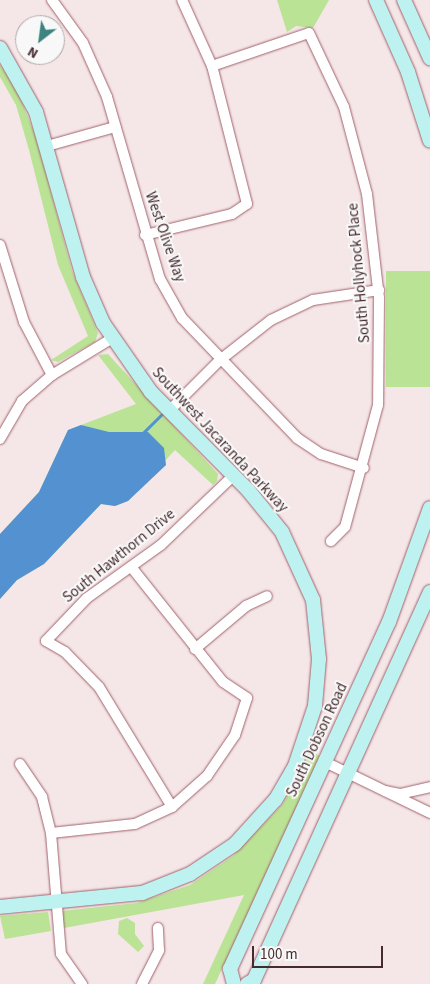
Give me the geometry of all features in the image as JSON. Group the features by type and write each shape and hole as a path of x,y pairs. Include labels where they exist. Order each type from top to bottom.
{"main road":[{"path":"376,0 408,72 430,141"},
{"path":"404,0 430,58"},
{"name":"Southwest Jacaranda Parkway","path":"0,48 29,95 48,146 83,277 111,339 169,411 234,475 282,532 314,608 318,689 298,758 275,800 248,831 190,874 142,893 0,907"},
{"name":"South Dobson Road","path":"234,984 230,969 401,593 430,508"},
{"path":"247,984 254,980 430,592"}],"street":[{"name":"West Olive Way","path":"52,0 83,43 115,127 145,235 160,279 182,318 220,360 297,438 321,454 364,468"},
{"path":"145,235 232,214 247,204 212,66 182,0"},
{"name":"South Hollyhock Place","path":"212,66 309,33 344,107 367,194 379,290 378,405 364,468 345,527 331,541"},
{"path":"48,146 115,127"},
{"path":"0,245 10,286 52,375"},
{"path":"0,289 10,286"},
{"path":"169,411 220,360 270,320 313,300 379,290"},
{"path":"0,439 22,401 52,375 111,339"},
{"name":"South Hawthorn Drive","path":"172,807 99,687 64,652 46,641 87,598 132,568 234,475"},
{"path":"51,833 136,824 172,807 207,776 235,735 247,698 223,682 132,568"},
{"path":"195,649 246,606 267,596"},
{"path":"325,762 430,813"},
{"path":"20,764 42,797 51,833 54,903 61,954 82,984"},
{"path":"377,788 400,794 430,788"},
{"path":"142,984 159,950 158,928"}],"green space":[{"path":"277,0 329,0 313,28 296,26 287,32"},
{"path":"0,65 17,90 36,137 72,271 98,333 95,342 58,362 51,360 88,336 58,265 16,105 0,77"},
{"path":"386,271 430,271 430,387 386,387"},
{"path":"108,354 218,474 217,481 213,485 175,450 128,501 115,506 101,504 44,564 17,580 0,599 0,534 39,492 68,430 136,404 98,355"},
{"path":"310,751 320,756 215,984 203,984 244,895 64,928 62,911 137,903 190,885 233,856 283,804"},
{"path":"48,912 51,931 5,939 0,916"},
{"path":"127,918 135,923 135,934 144,946 138,952 118,934 119,921"}],"water":[{"path":"81,425 109,432 148,432 164,448 166,465 128,501 115,506 101,504 44,564 17,580 0,599 0,534 39,492 68,430"}],"waterway":[{"path":"142,434 161,415"}]}
